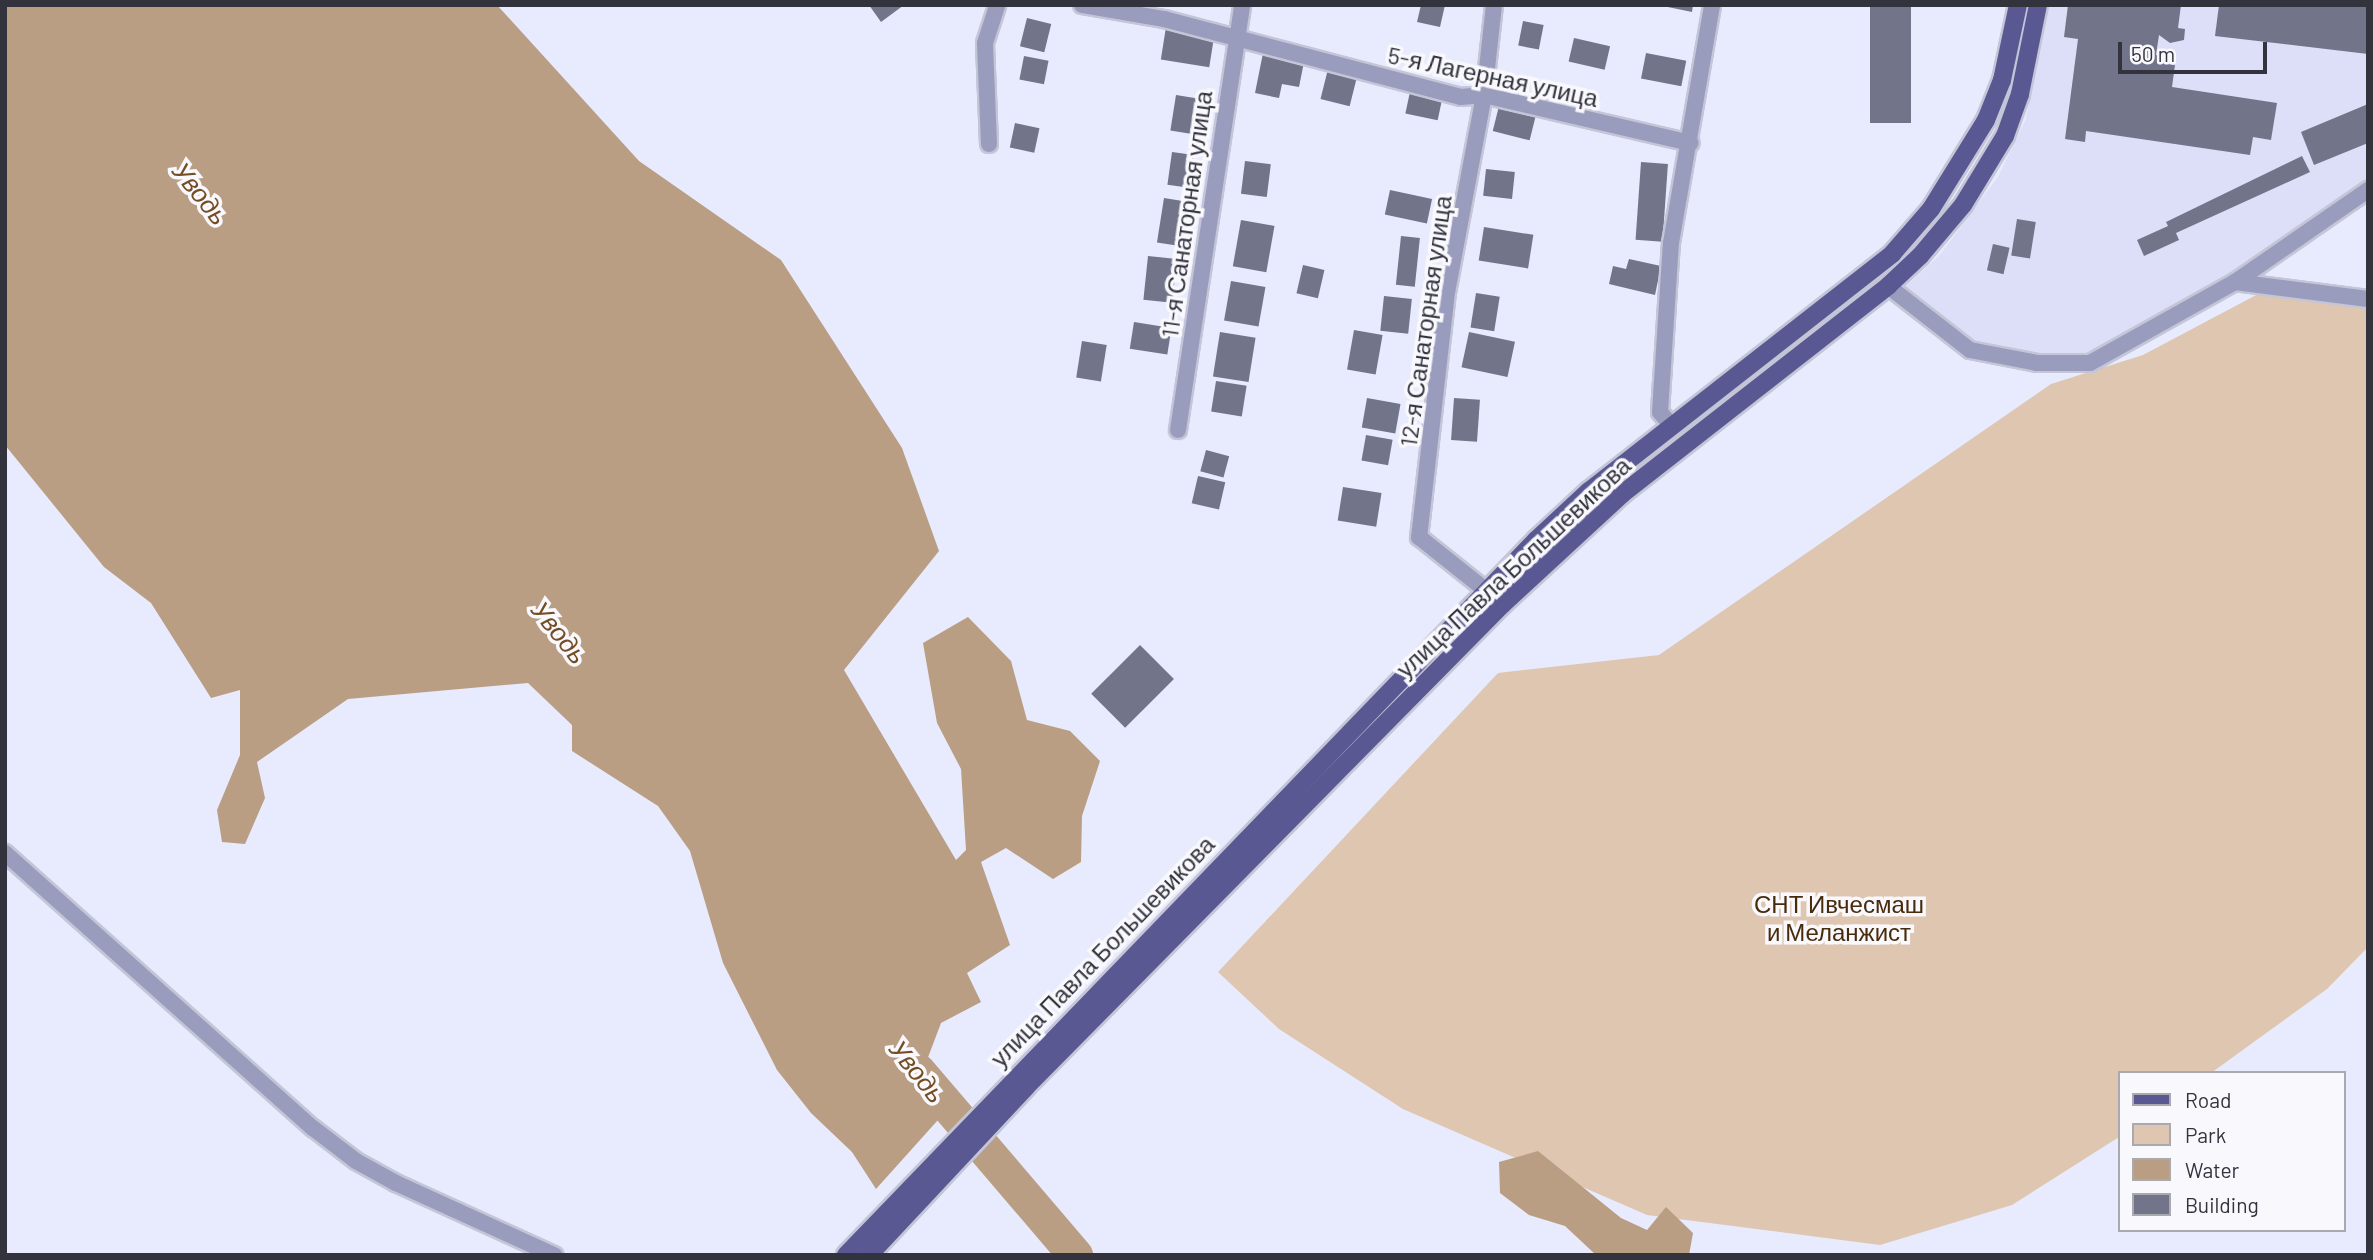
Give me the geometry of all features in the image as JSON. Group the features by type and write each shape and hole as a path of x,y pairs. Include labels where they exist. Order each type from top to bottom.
{"main road":[{"name":"улица Павла Большевикова","path":"1021,1081 1485,589 1589,491 1892,254 1931,209 1986,120 2002,80 2018,5"},
{"name":"улица Павла Большевикова","path":"1021,1081 1503,604 1622,494 1888,286 1963,205 2005,136 2021,94 2038,5"},
{"path":"846,1255 896,1214 1021,1081"},
{"path":"869,1255 896,1214"}],"street":[{"path":"989,144 985,43 997,5"},
{"name":"5-я Лагерная улица","path":"1082,5 1236,37 1461,97 1484,95 1690,143"},
{"name":"11-я Санаторная улица","path":"1178,430 1242,5"},
{"name":"12-я Санаторная улица","path":"1494,5 1484,95 1447,292 1419,537 1503,604"},
{"path":"1672,426 1660,412 1670,256 1712,5"},
{"path":"1888,286 1970,350 2001,360 2090,363 2235,282 2368,190"},
{"path":"2235,282 2368,299"},
{"path":"5,853 313,1128 356,1161 396,1183 554,1255"}],"shaded area":[{"path":"2047,5 2368,5 2368,204 2090,358 2002,358 1971,348 1904,288 1940,255 1998,177 2026,119"}],"green space":[{"name":"СНТ Ивчесмаш и Меланжист","path":"2260,293 2368,306 2368,947 2327,989 2214,1071 2118,1071 2118,1138 2012,1205 1880,1245 1647,1215 1403,1109 1279,1029 1218,972 1498,673 1659,655 2051,384 2143,355"}],"water":[{"path":"5,5 497,5 639,161 781,260 902,448 939,551 844,670 956,860 966,850 961,769 937,723 923,643 968,617 1011,661 1027,720 1070,731 1100,761 1082,816 1081,862 1053,879 1006,848 981,862 1010,945 967,973 981,1002 941,1023 927,1060 955,1101 876,1189 852,1152 811,1113 777,1070 723,963 690,851 658,806 572,751 572,725 528,683 348,699 257,762 265,798 245,844 222,842 217,810 240,755 240,690 211,698 151,603 104,567 5,445"},
{"path":"1538,1151 1621,1218 1647,1230 1666,1207 1693,1233 1689,1255 1596,1255 1565,1226 1529,1215 1500,1193 1499,1162"}],"building":[{"path":"869,5 904,5 881,22"},
{"path":"1421,5 1445,5 1440,27 1417,22"},
{"path":"1658,5 1693,5 1692,12"},
{"path":"1870,5 1911,5 1911,123 1870,123"},
{"path":"2068,5 2181,5 2178,28 2185,29 2184,40 2170,43 2159,35 2156,55 2168,57 2167,64 2175,65 2172,87 2277,103 2271,140 2253,137 2250,155 2086,131 2085,142 2065,139 2078,39 2064,37"},
{"path":"2219,5 2368,5 2368,54 2215,36"},
{"path":"1027,18 1051,24 1044,52 1020,46"},
{"path":"1523,21 1544,25 1539,50 1518,46"},
{"path":"1166,27 1214,35 1209,67 1161,60"},
{"path":"1574,38 1610,46 1605,70 1569,61"},
{"path":"1263,53 1304,62 1299,87 1282,84 1279,98 1255,93"},
{"path":"1646,53 1686,61 1681,86 1641,79"},
{"path":"1024,56 1049,61 1044,84 1019,80"},
{"path":"1328,69 1357,76 1350,106 1321,99"},
{"path":"1411,87 1443,94 1438,120 1405,113"},
{"path":"1176,95 1201,99 1195,134 1170,131"},
{"path":"1500,102 1537,111 1530,140 1493,131"},
{"path":"2368,104 2368,143 2314,165 2301,132"},
{"path":"1015,123 1039,128 1034,153 1010,147"},
{"path":"1172,152 1194,155 1189,188 1167,185"},
{"path":"2302,156 2310,172 2176,233 2179,240 2144,256 2137,240 2168,226 2166,222"},
{"path":"1245,161 1271,164 1267,197 1241,194"},
{"path":"1641,162 1668,164 1662,242 1636,240"},
{"path":"1486,169 1515,172 1512,199 1483,196"},
{"path":"1390,190 1432,199 1427,223 1385,214"},
{"path":"1164,198 1189,202 1182,246 1157,242"},
{"path":"2017,219 2036,222 2030,259 2011,256"},
{"path":"1241,220 1274,226 1266,272 1233,266"},
{"path":"1484,227 1533,235 1528,268 1479,261"},
{"path":"1401,236 1420,238 1415,287 1396,285"},
{"path":"1993,244 2010,248 2003,274 1987,270"},
{"path":"1148,256 1177,259 1172,303 1143,300"},
{"path":"1629,259 1661,266 1655,295 1609,284 1613,266 1626,269"},
{"path":"1303,265 1324,270 1318,298 1296,293"},
{"path":"1231,281 1265,287 1259,326 1224,320"},
{"path":"1476,293 1500,297 1494,331 1471,328"},
{"path":"1384,296 1412,299 1408,334 1380,331"},
{"path":"1134,322 1172,328 1167,355 1130,349"},
{"path":"1354,330 1383,335 1376,374 1347,369"},
{"path":"1220,332 1256,338 1249,382 1213,376"},
{"path":"1469,332 1515,342 1507,377 1462,367"},
{"path":"1082,341 1107,345 1101,381 1076,378"},
{"path":"1216,381 1247,386 1242,416 1211,412"},
{"path":"1367,398 1400,404 1395,433 1362,428"},
{"path":"1454,398 1480,400 1477,442 1451,440"},
{"path":"1366,435 1393,440 1388,465 1361,461"},
{"path":"1206,450 1229,456 1223,477 1200,471"},
{"path":"1198,476 1225,482 1219,510 1192,503"},
{"path":"1343,487 1382,493 1376,527 1338,521"},
{"path":"1140,645 1174,679 1125,728 1091,694"}],"waterway":[{"name":"Уводь","path":"918,1071 1075,1255"}]}
